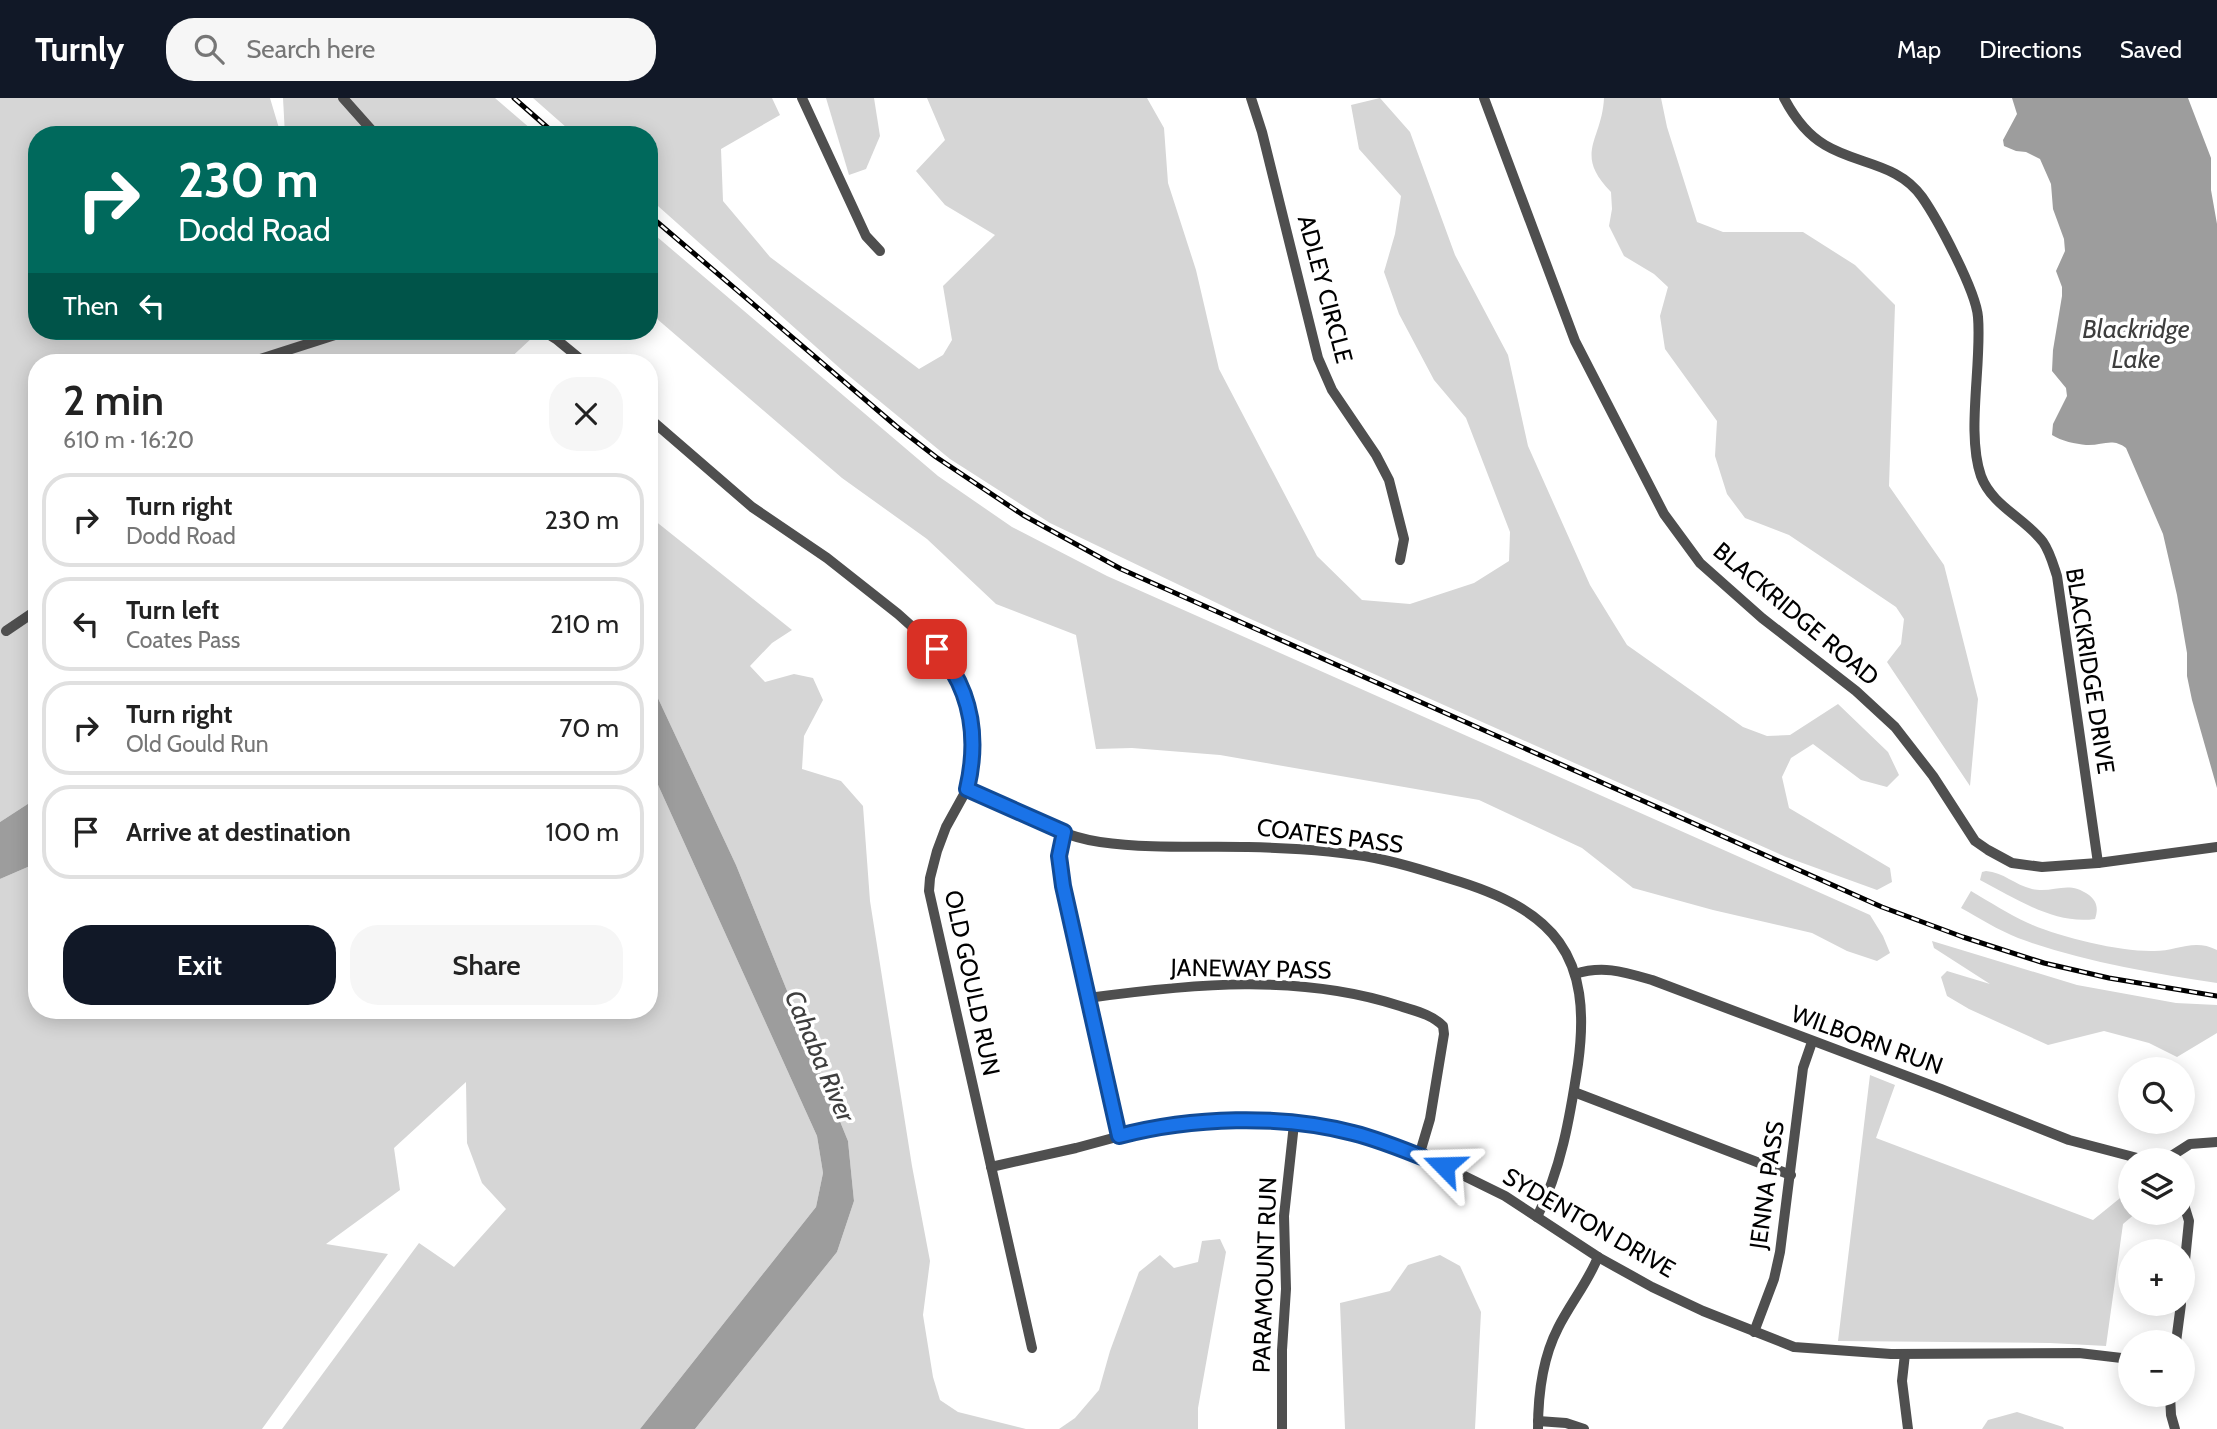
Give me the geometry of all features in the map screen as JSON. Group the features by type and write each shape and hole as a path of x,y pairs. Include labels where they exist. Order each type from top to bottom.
{"street":[{"path":"343,98 368,126"},
{"path":"802,98 866,236 880,251"},
{"name":"ADLEY CIRCLE","path":"1251,98 1279,197 1315,347 1332,390 1376,455 1389,480 1404,539 1400,560"},
{"name":"BLACKRIDGE ROAD","path":"1484,98 1575,341 1664,514 1684,544 1725,587 1856,691 1895,727 1933,776 1975,841 1999,857 2028,866 2060,867 2217,847"},
{"name":"BLACKRIDGE DRIVE","path":"1784,98 1802,127 1815,139 1843,154 1887,168 1911,185 1930,210 1970,288 1979,320 1977,460 1984,483 1993,496 2044,544 2057,576 2098,863"},
{"path":"276,354 319,340"},
{"path":"555,340 573,354"},
{"name":"OLD GOULD RUN","path":"658,426 752,507 827,558 898,614 950,664 966,696 974,743 973,766 967,789 946,827 937,851 929,891 1032,1348"},
{"path":"6,631 28,616"},
{"name":"COATES PASS","path":"967,789 1064,832 1097,842 1137,846 1292,849 1373,858 1401,864 1504,897 1539,920 1564,951 1575,974 1583,1015 1574,1092 1553,1183 1537,1217"},
{"path":"1064,832 1059,856 1119,1136"},
{"name":"WILBORN RUN","path":"1575,974 1606,968 1629,974 2069,1140 2118,1153"},
{"name":"JANEWAY PASS","path":"1088,998 1185,987 1287,986 1352,993 1426,1014 1443,1026 1444,1034 1430,1119 1419,1156"},
{"name":"JENNA PASS","path":"1754,1332 1774,1279 1780,1252 1803,1068 1812,1042"},
{"path":"1574,1092 1791,1175"},
{"name":"SYDENTON DRIVE","path":"991,1167 1180,1123 1224,1121 1294,1124 1350,1132 1419,1156 1485,1186 1598,1257 1652,1287 1794,1347 1905,1354 2078,1353 2118,1358"},
{"name":"PARAMOUNT RUN","path":"1282,1429 1282,1350 1286,1289 1284,1216 1294,1124"},
{"path":"2184,1148 2190,1144 2217,1142"},
{"path":"1584,1429 1566,1423 1538,1425 1538,1401 1549,1349 1598,1257"},
{"path":"1905,1354 1902,1381 1908,1429"},
{"path":"2171,1407 2175,1429"}],"shaded area":[{"path":"0,98 270,98 278,126 28,126 28,340 530,340 515,354 28,354 28,804 0,822"},
{"path":"283,98 495,98 528,126 285,126"},
{"path":"533,98 772,98 780,115 721,149 723,201 770,257 919,369 943,355 952,340 943,286 995,235 945,205 916,171 945,140 927,98 1147,98 1164,128 1168,183 1196,270 1219,369 1317,556 1362,600 1410,604 1474,583 1509,561 1510,532 1466,418 1434,380 1399,314 1384,272 1395,234 1401,196 1359,149 1351,105 1380,98 1410,132 1455,255 1508,355 1528,446 1590,585 1627,645 1743,727 1767,736 1790,735 1838,704 1888,752 1899,775 1887,787 1861,780 1813,744 1791,758 1782,777 1789,808 1890,868 1892,882 1877,890 1786,857 1246,617 1050,523 950,459 843,371 658,206 658,126 565,126"},
{"path":"826,98 874,98 880,136 866,169 849,175"},
{"path":"1604,98 1661,98 1667,127 1697,222 1723,232 1803,232 1855,265 1895,305 1889,486 1944,565 1978,699 1970,786 1887,662 1901,644 1904,619 1896,607 1789,535 1745,518 1727,494 1715,456 1717,421 1665,349 1660,316 1668,287 1654,274 1624,256 1609,226 1611,192 1600,179 1592,156"},
{"path":"658,238 938,476 1012,527 1107,576 1870,915 1890,953 1877,961 1847,951 1812,933 1633,888 1582,848 1479,800 1220,755 1132,748 1096,749 1076,635 996,604 927,539 842,478 658,320"},
{"path":"658,523 792,630 772,643 750,666 765,682 794,674 813,678 823,700 804,736 802,769 841,781 863,806 870,901 912,1166 930,1261 923,1315 933,1377 940,1400 958,1412 1026,1429 695,1429 837,1252 854,1201 848,1141 736,865 658,698"},
{"path":"658,785 817,1136 823,1173 816,1207 640,1429 282,1429 419,1243 454,1267 506,1209 482,1183 467,1143 466,1082 394,1148 400,1190 326,1244 388,1254 262,1429 0,1429 0,879 28,867 28,1019 658,1019"},
{"path":"1986,871 2032,889 2067,887 2081,890 2096,903 2095,919 2065,918 2021,902 1980,880 1982,872"},
{"path":"1971,891 2028,923 2090,943 2140,951 2193,945 2209,947 2217,950 2217,983 2091,960 2018,938 1961,908"},
{"path":"1932,941 2077,985 2176,1003 2217,1005 2217,1033 2177,1057 2149,1043 2104,1031 2048,1045 1947,996 1941,977 1947,971 1990,984 1934,948"},
{"path":"1870,1075 1895,1085 1876,1138 2093,1220 2118,1200 2118,1225 2123,1225 2121,1239 2118,1239 2118,1260 2106,1346 1838,1341"},
{"path":"1220,1239 1226,1252 1198,1408 1198,1429 1059,1429 1075,1418 1099,1390 1110,1351 1139,1272 1160,1255 1174,1268 1198,1262 1202,1241"},
{"path":"1440,1255 1460,1266 1481,1312 1475,1429 1345,1429 1340,1303 1390,1291 1408,1265"},
{"path":"2017,1412 2064,1429 1982,1429 1988,1420"}],"water":[{"name":"Blackridge Lake","path":"2012,98 2188,98 2211,158 2211,190 2217,224 2217,788 2192,700 2177,595 2163,534 2126,448 2111,442 2078,444 2052,435 2053,424 2067,396 2066,388 2052,371 2062,296 2062,287 2056,271 2065,251 2064,239 2053,209 2051,184 2040,159 2004,146 2003,140 2017,114"},
{"path":"658,698 736,865 848,1141 854,1201 837,1252 695,1429 640,1429 816,1207 823,1173 817,1136 658,785"},
{"path":"28,804 28,867 0,879 0,822"}],"railway":[{"path":"514,98 546,126"},
{"path":"658,223 936,457 1023,515 1121,569 1882,907 2044,963 2109,978 2217,996"}],"route":[{"path":"937,649 958,677 971,718 973,766 967,789 1064,832 1059,856 1063,886 1119,1136 1180,1123 1263,1121 1350,1132 1444,1166"}],"water label":[{"name":"Cahaba River","path":"820,1056"}]}
